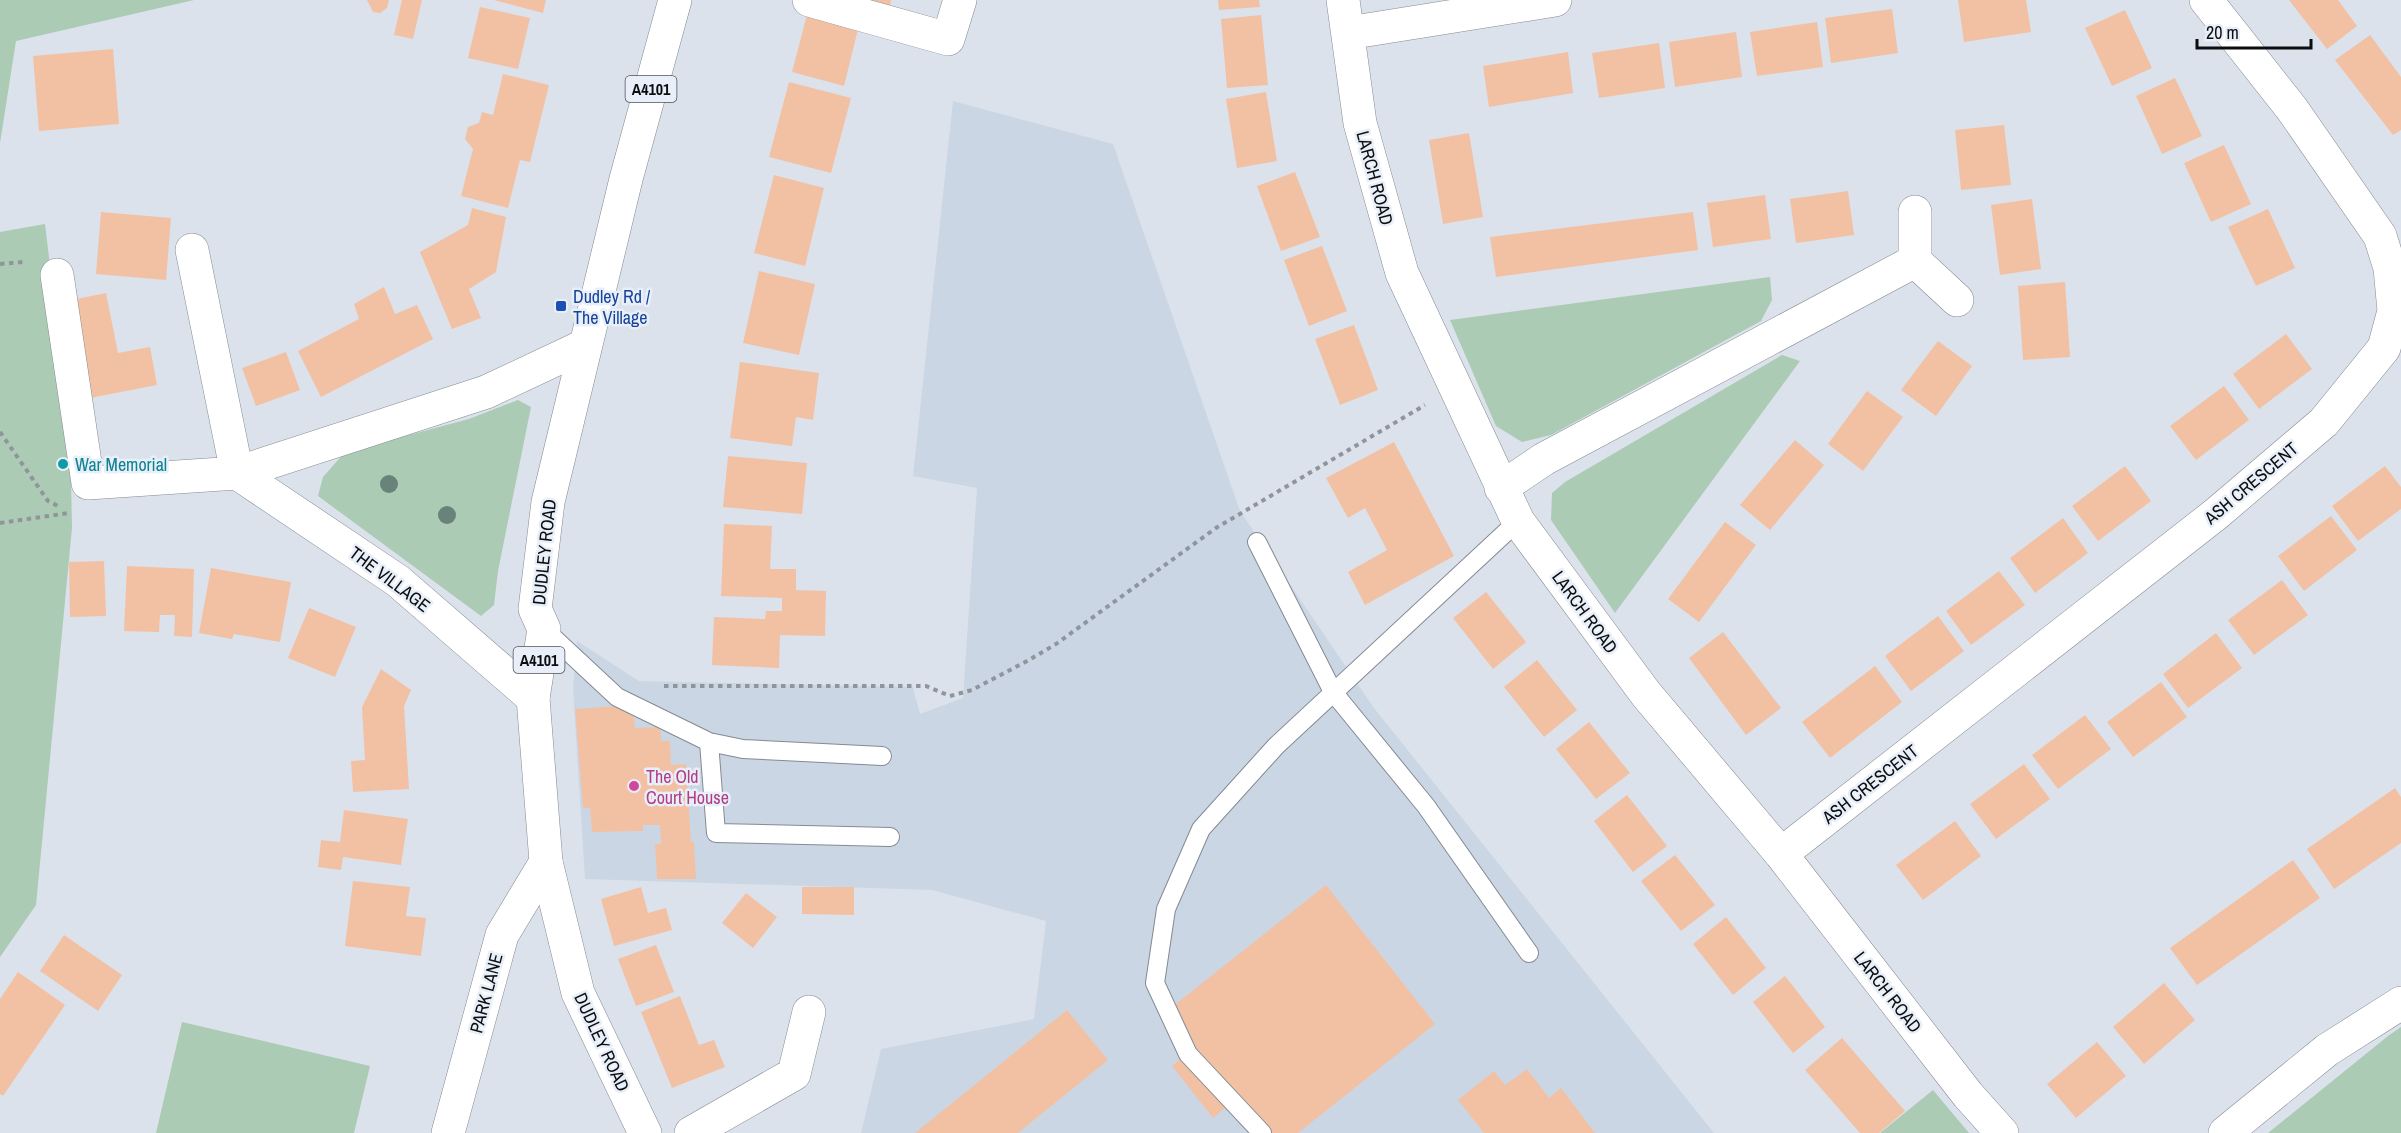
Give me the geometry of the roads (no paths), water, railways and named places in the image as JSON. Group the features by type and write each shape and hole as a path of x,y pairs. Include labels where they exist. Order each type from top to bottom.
{"street":[{"name":"DUDLEY ROAD","path":"645,1133 578,993 546,862 533,698 544,629 535,609 548,501 584,346 675,0"},
{"path":"809,0 948,39 960,0"},
{"name":"LARCH ROAD","path":"1343,0 1360,123 1402,273 1518,521 1646,694 1781,854 1968,1095 2002,1133"},
{"path":"1348,33 1555,0"},
{"name":"ASH CRESCENT","path":"1781,854 2216,514 2324,422 2384,348 2395,329 2390,268 2380,236 2292,109 2206,0"},
{"path":"1915,212 1916,261 1957,300"},
{"path":"192,250 237,473"},
{"path":"1501,488 1544,459 1916,261"},
{"path":"57,275 88,483 237,473 486,392 584,346"},
{"name":"THE VILLAGE","path":"237,473 398,581 533,698"},
{"name":"PARK LANE","path":"448,1133 502,935 546,862"},
{"path":"2225,1133 2327,1050 2401,1003"},
{"path":"691,1133 794,1074 809,1012"}],"lane":[{"path":"1262,1133 1188,1053 1155,983 1166,909 1201,829 1276,746 1518,521"},
{"path":"1257,542 1334,692 1426,806 1529,953"},
{"path":"544,629 617,697 709,742 743,749 882,756"},
{"path":"709,742 716,833 890,837"}],"place":[{"name":"Dudley Rd / The Village","path":"561,306"},
{"name":"War Memorial","path":"63,464"},
{"name":"The Old Court House","path":"634,786"}]}
